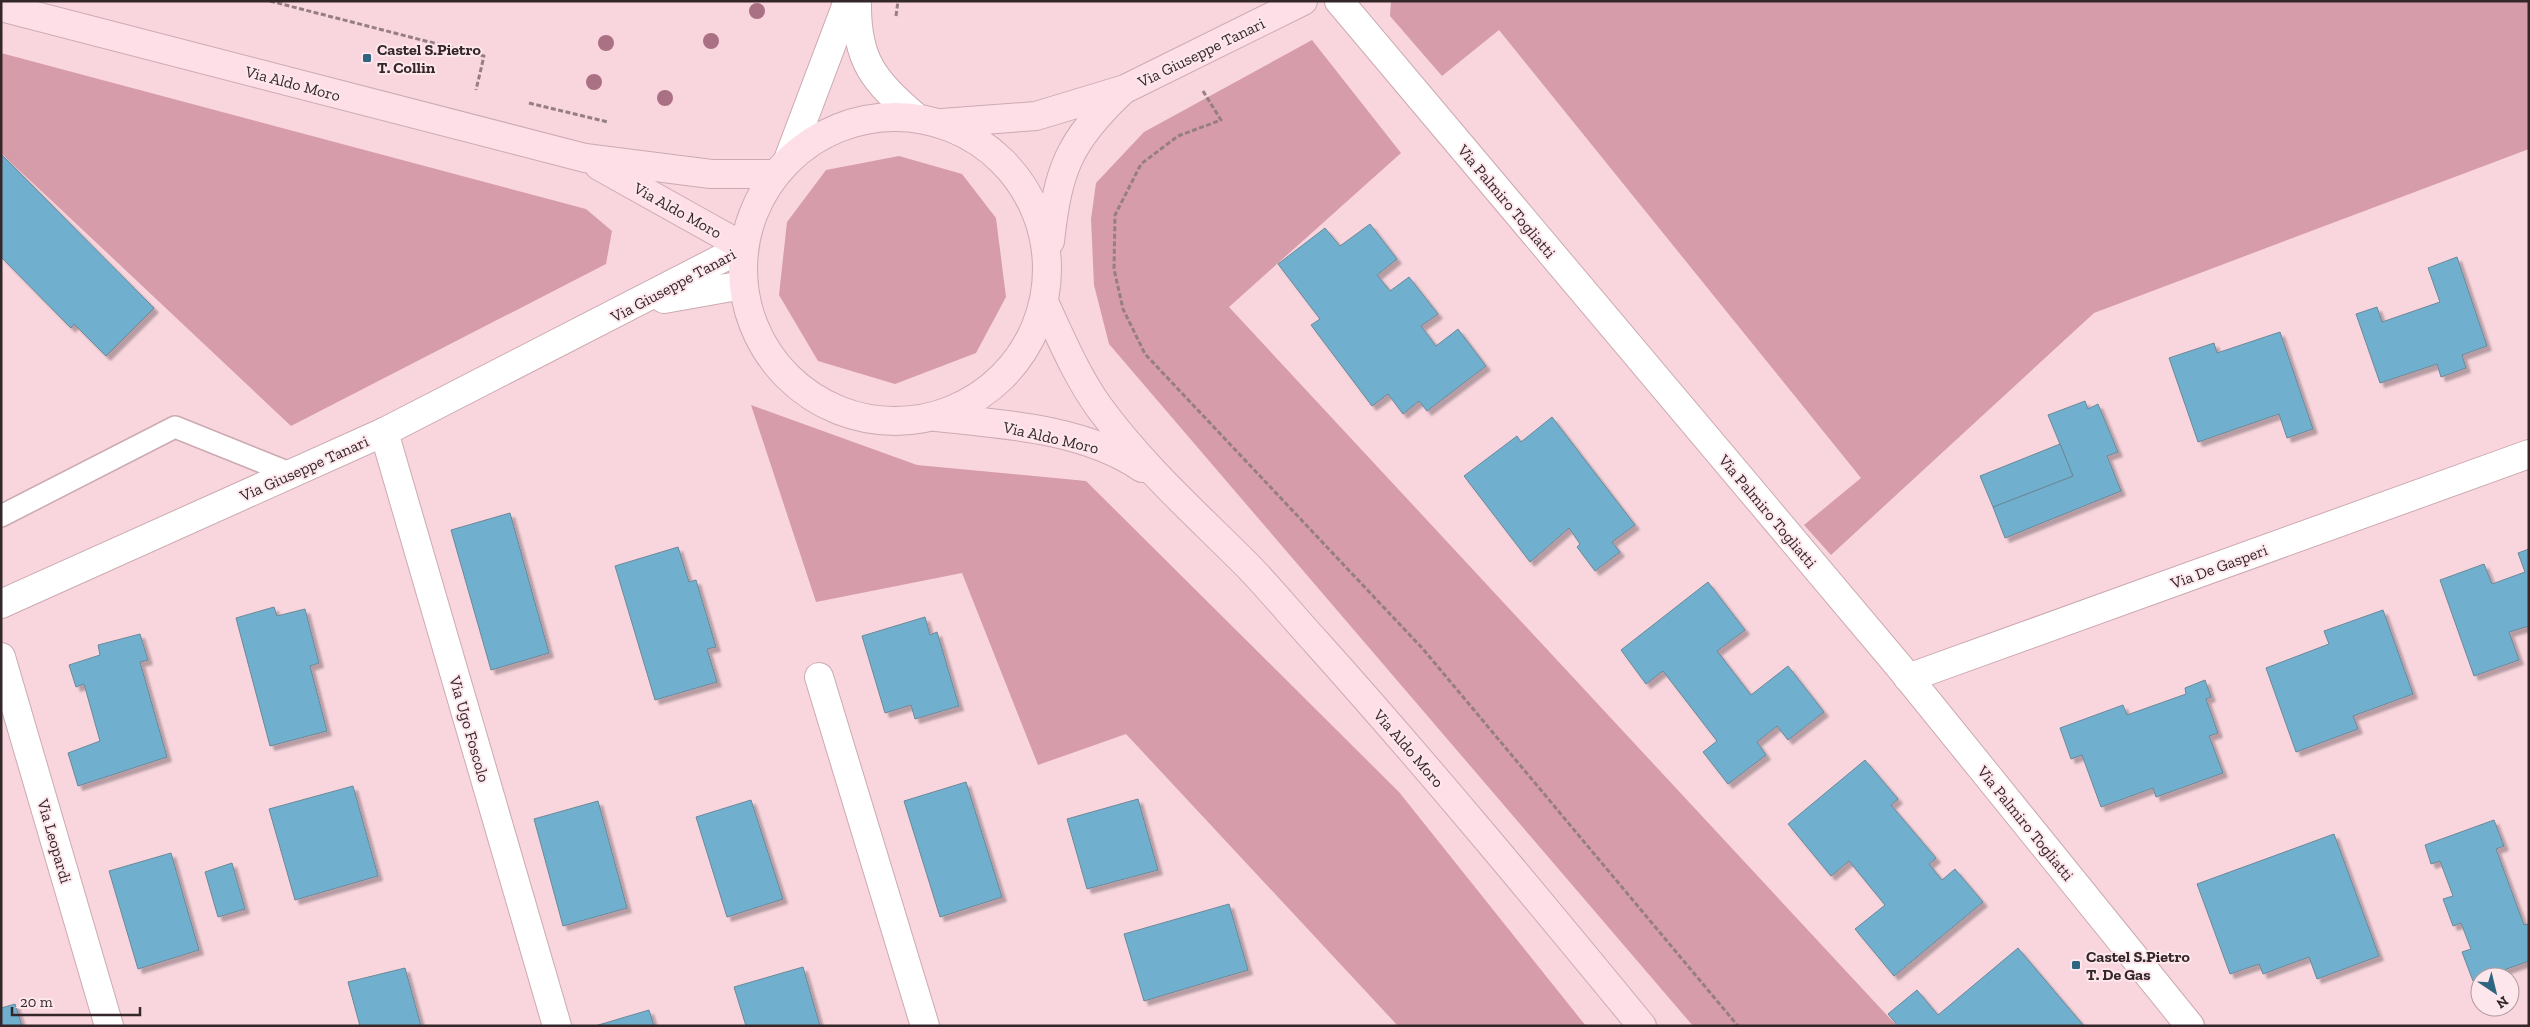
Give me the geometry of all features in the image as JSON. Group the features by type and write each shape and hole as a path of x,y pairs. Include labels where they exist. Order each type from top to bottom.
{"main road":[{"name":"Via Giuseppe Tanari","path":"782,167 816,139 848,124 882,117 929,121 1036,116 1125,89 1303,1"},
{"name":"Via Aldo Moro","path":"1,7 585,158 711,174 782,167"},
{"name":"Via Giuseppe Tanari","path":"932,416 971,401 1004,376 1029,342 1044,302 1054,202 1060,177 1074,147 1093,119 1125,89"},
{"path":"929,121 982,144 1015,174 1038,214 1048,258"},
{"name":"Via Aldo Moro","path":"585,158 744,247"},
{"path":"782,167 755,208 744,247 743,285 751,322 768,355 793,383 823,404 858,417 895,422 932,416"},
{"name":"Via Aldo Moro","path":"1044,302 1077,370 1098,406 1161,482 1249,567 1457,802 1642,1026"},
{"name":"Via Aldo Moro","path":"932,416 1029,428 1104,448 1139,466 1161,482"}],"street":[{"path":"782,167 848,1"},
{"path":"857,1 856,28 864,59 889,94 929,121"},
{"name":"Via Palmiro Togliatti","path":"1339,1 1908,678 2190,1026"},
{"name":"Via Giuseppe Tanari","path":"1,604 384,432 602,322 744,247"},
{"name":"Via Giuseppe Tanari","path":"602,322 652,302 743,285"},
{"name":"Via Ugo Foscolo","path":"384,432 557,1026"},
{"name":"Via De Gasperi","path":"1908,678 2529,454"},
{"name":"Via Leopardi","path":"1,657 109,1026"},
{"path":"819,677 926,1026"}],"lane":[{"path":"1,516 175,427 292,474"}],"path":[{"path":"270,1 484,56 476,90 485,92"},
{"path":"895,25 898,1"},
{"path":"1189,57 1201,88 1221,120 1178,136 1141,164 1115,216 1114,269 1123,310 1146,354 1423,648 1738,1026"},
{"path":"523,102 617,124"}],"shaded area":[{"path":"1391,1 2529,1 2529,149 2094,313 1831,555 1804,525 1861,478 1499,30 1442,76 1390,16"},
{"path":"1312,40 1401,153 1229,307 1897,1026 1693,1026 1109,344 1094,285 1091,219 1096,183 1144,132"},
{"path":"1,53 586,209 612,231 606,264 291,426 1,153"},
{"path":"899,156 962,174 996,218 1006,297 976,353 895,384 818,361 779,295 787,222 826,170"},
{"path":"751,405 917,465 1086,481 1399,792 1586,1026 1398,1026 1126,734 1038,765 962,573 816,602"}],"building":[{"path":"1,154 154,308 106,356 74,324 71,328 1,257"},
{"path":"1370,224 1397,259 1377,275 1390,291 1409,277 1438,314 1421,326 1436,346 1458,329 1486,366 1427,411 1419,401 1403,414 1388,394 1372,406 1311,325 1320,319 1278,264 1325,228 1340,246"},
{"path":"2457,257 2487,346 2462,355 2466,368 2441,377 2437,364 2380,383 2356,314 2377,307 2382,322 2440,302 2428,268"},
{"path":"2280,332 2313,429 2287,438 2279,414 2198,442 2169,358 2214,343 2217,353"},
{"path":"2085,401 2088,409 2098,404 2118,452 2107,456 2121,491 2005,538 1993,507 2073,476 2048,415"},
{"path":"1552,417 1635,525 1612,542 1620,552 1595,571 1577,547 1580,544 1569,528 1530,562 1464,476 1517,436 1521,442"},
{"path":"2060,444 2073,476 1993,507 1980,476"},
{"path":"510,513 549,653 491,670 451,530"},
{"path":"678,547 689,582 696,580 716,647 707,649 717,682 655,700 615,566"},
{"path":"2529,549 2529,626 2509,632 2519,660 2474,676 2440,580 2484,564 2492,584 2525,572 2518,553"},
{"path":"1708,582 1745,630 1717,651 1751,695 1788,666 1824,712 1788,740 1777,726 1757,742 1766,755 1728,784 1703,752 1717,741 1663,671 1646,684 1621,650"},
{"path":"274,607 277,616 305,609 319,663 310,666 327,731 270,746 236,618"},
{"path":"2383,610 2413,694 2353,716 2358,729 2296,752 2266,668 2329,644 2324,631"},
{"path":"925,617 930,635 937,632 959,706 915,719 911,705 885,713 862,636"},
{"path":"140,634 148,660 140,662 167,757 78,786 68,753 100,741 84,684 76,687 69,665 100,655 98,645"},
{"path":"2205,680 2211,697 2206,699 2218,733 2209,736 2223,773 2156,797 2153,788 2101,807 2082,755 2071,759 2060,728 2123,705 2127,715 2186,694 2185,688"},
{"path":"1865,760 1898,799 1891,805 1936,858 1929,864 1942,880 1955,869 1983,902 1894,976 1855,929 1885,905 1849,861 1831,876 1788,824"},
{"path":"966,782 1002,897 940,917 904,801"},
{"path":"353,786 378,876 295,900 269,809"},
{"path":"1138,799 1158,870 1087,889 1067,819"},
{"path":"751,800 783,899 727,917 696,817"},
{"path":"598,801 627,908 563,926 534,819"},
{"path":"2494,820 2504,846 2496,849 2524,925 2529,924 2529,961 2512,967 2470,967 2470,973 2462,952 2471,949 2461,923 2453,926 2443,899 2453,896 2440,861 2431,864 2425,845"},
{"path":"2334,834 2379,956 2317,979 2309,957 2263,974 2259,964 2230,974 2197,884"},
{"path":"171,853 199,950 138,969 109,871"},
{"path":"232,863 245,909 218,917 205,872"},
{"path":"1229,904 1248,970 1144,1001 1124,934"},
{"path":"2018,948 2084,1026 1898,1026 1888,1014 1917,990 1938,1015"},
{"path":"803,967 820,1026 746,1026 734,987"},
{"path":"405,968 421,1026 360,1026 348,982"},
{"path":"15,1004 22,1026 1,1026 1,1008"},
{"path":"649,1010 654,1026 595,1026"}],"place":[{"name":"Castel S.Pietro T. Collin","path":"367,58"},
{"name":"Castel S.Pietro T. De Gas","path":"2076,965"}]}
